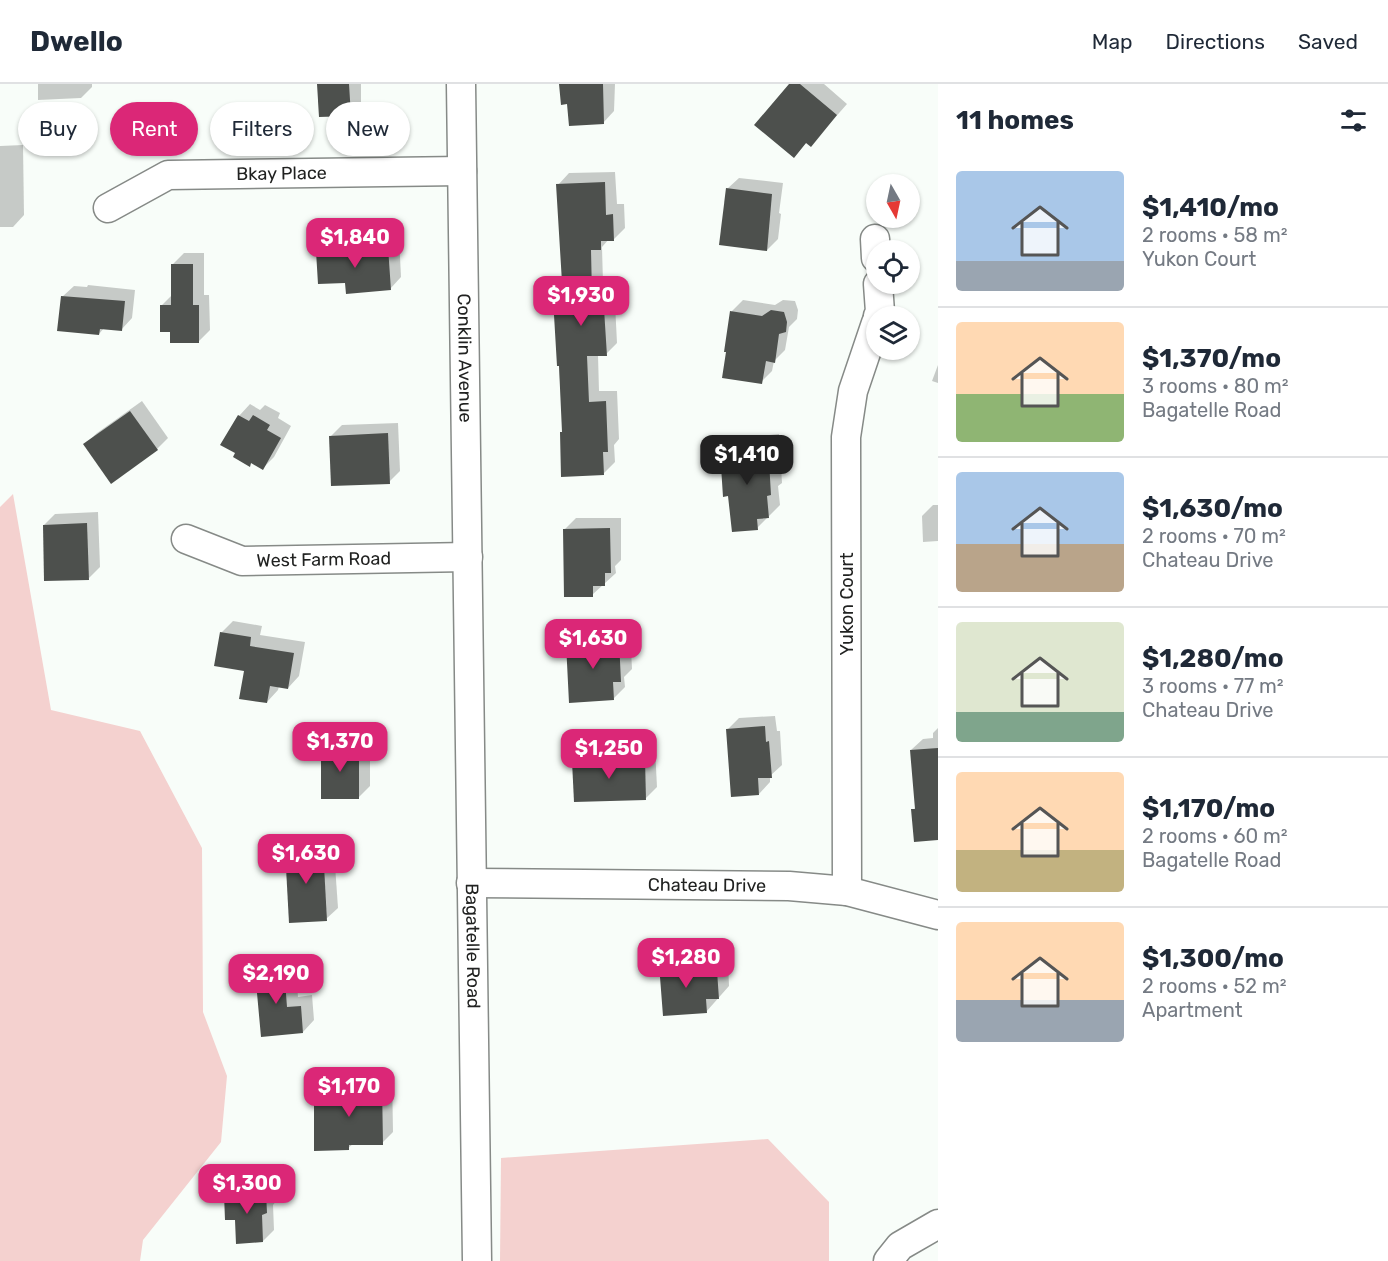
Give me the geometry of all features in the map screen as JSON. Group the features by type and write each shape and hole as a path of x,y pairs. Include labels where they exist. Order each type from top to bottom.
{"street":[{"name":"Conklin Avenue","path":"462,84 468,633"},
{"name":"Bkay Place","path":"108,208 168,175 462,171"},
{"name":"Yukon Court","path":"847,891 846,437 853,391 866,353"},
{"name":"West Farm Road","path":"186,539 242,561 468,556"},
{"name":"Bagatelle Road","path":"468,633 477,1261"},
{"name":"Chateau Drive","path":"471,882 789,886 847,891 938,915"},
{"path":"888,1261 900,1246 938,1224"}],"shaded area":[{"path":"13,494 51,710 140,731 202,848 203,1012 227,1076 221,1142 143,1240 140,1261 0,1261 0,507"},
{"path":"768,1139 829,1202 829,1261 500,1261 501,1158"}],"building":[{"path":"317,84 349,84 350,102 326,102 326,117 319,117"},
{"path":"559,84 603,84 604,124 569,126 567,104 561,105"},
{"path":"789,84 800,84 837,115 811,147 806,143 794,158 754,125"},
{"path":"605,182 606,215 613,214 614,241 601,241 601,250 591,250 592,294 603,293 607,356 587,356 589,402 606,401 608,452 603,452 604,475 561,477 560,432 562,432 554,315 564,315 556,184"},
{"path":"726,188 772,194 767,251 719,245"},
{"path":"388,247 391,290 346,294 345,283 318,284 316,251"},
{"path":"171,264 193,264 193,305 199,305 199,343 170,343 170,332 160,332 160,305 171,305"},
{"path":"61,296 125,301 122,331 100,329 99,335 57,331"},
{"path":"771,310 784,312 787,322 786,332 779,334 775,363 766,361 762,384 722,378 730,311 762,316"},
{"path":"130,411 158,450 111,484 83,444"},
{"path":"238,415 249,421 253,415 270,425 267,430 281,438 263,470 251,463 250,467 233,457 235,453 220,445"},
{"path":"388,433 390,484 331,486 329,436"},
{"path":"768,444 771,495 767,496 769,518 757,519 758,530 732,532 728,496 723,497 721,466 727,465 725,448"},
{"path":"87,523 89,580 44,581 43,525"},
{"path":"610,528 611,573 605,573 605,586 593,586 593,597 564,597 563,529"},
{"path":"220,632 251,637 250,646 294,653 288,689 270,686 267,703 239,699 244,671 214,666"},
{"path":"619,640 621,682 613,682 614,700 569,703 566,643"},
{"path":"765,726 766,742 769,741 772,778 758,778 759,795 731,797 726,729"},
{"path":"321,747 359,748 359,799 321,799"},
{"path":"938,748 938,840 914,842 911,809 915,809 910,750"},
{"path":"645,759 646,800 574,802 572,761"},
{"path":"323,847 327,921 289,923 285,849"},
{"path":"693,962 694,973 717,971 719,999 706,999 707,1013 663,1016 659,964"},
{"path":"284,968 287,1007 301,1006 303,1033 261,1037 255,971"},
{"path":"324,1085 382,1085 383,1145 349,1145 349,1150 314,1151 314,1105 324,1105"},
{"path":"266,1192 267,1213 262,1215 263,1242 236,1244 235,1220 225,1220 224,1194"}]}
